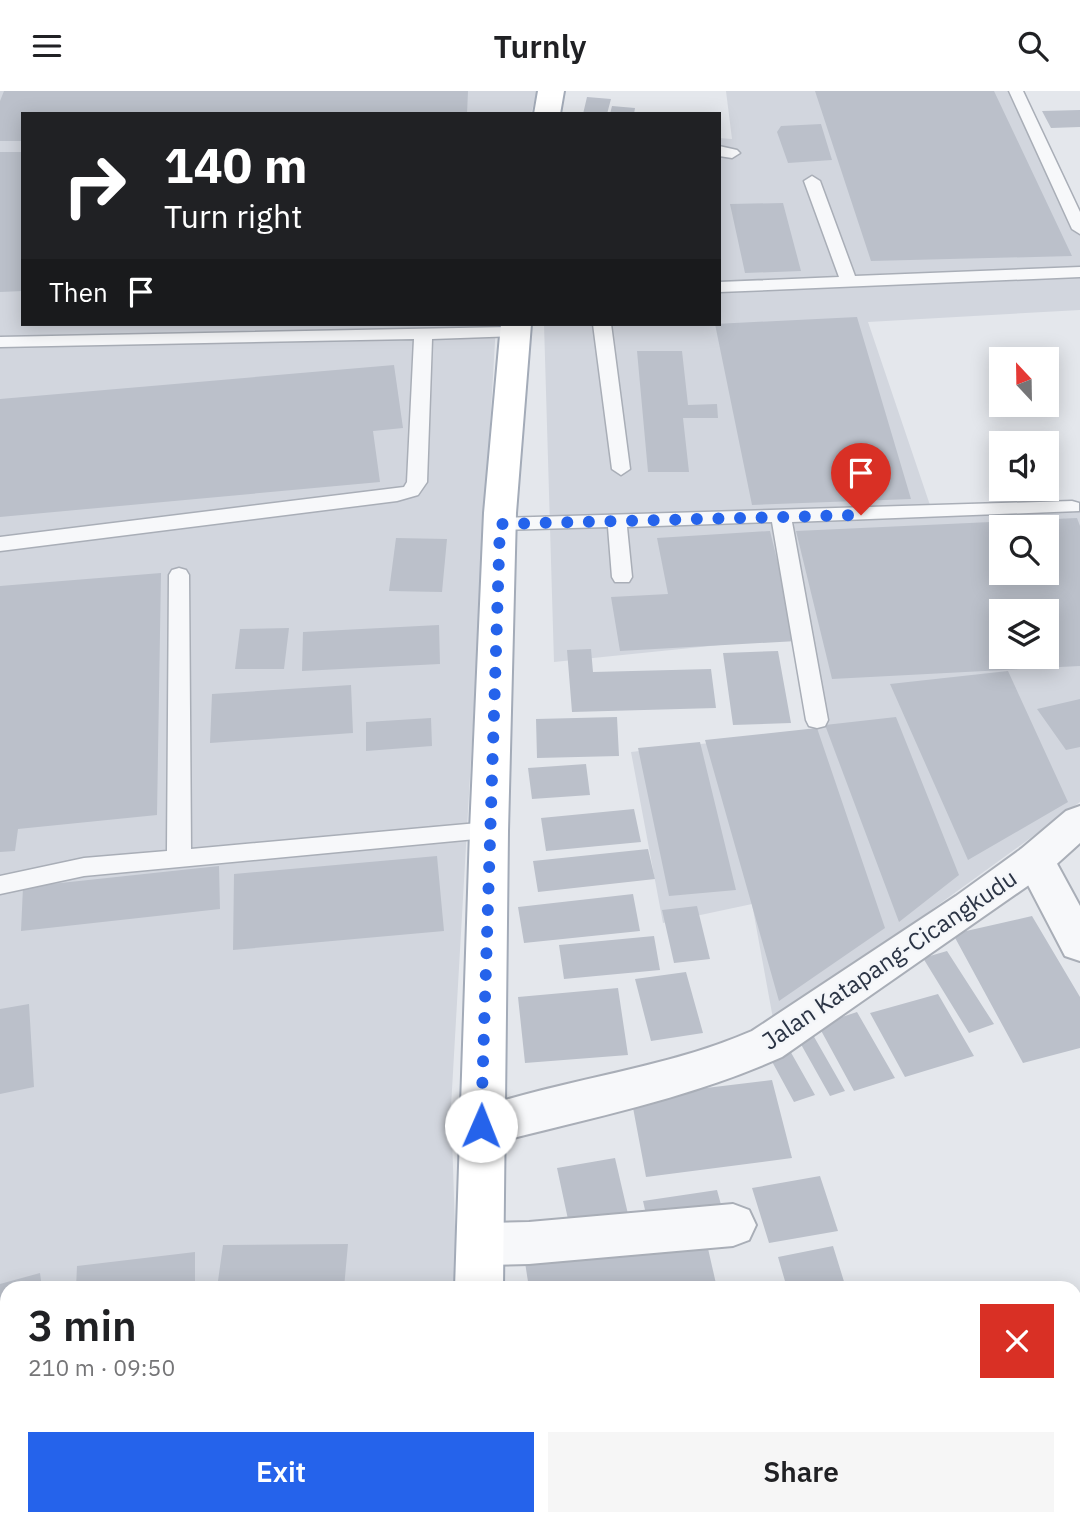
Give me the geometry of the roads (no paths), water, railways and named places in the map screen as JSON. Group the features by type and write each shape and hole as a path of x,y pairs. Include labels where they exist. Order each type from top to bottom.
{"main road":[{"path":"547,112 551,91"},
{"path":"480,1266 481,1126 500,524 516,328"}],"street":[{"name":"Jalan Katapang-Cicangkudu","path":"481,1126 678,1077 724,1063 766,1044 840,997 1035,860 1080,821"},
{"path":"1035,860 1080,944"},
{"path":"480,1266 529,1243 733,1225"}],"lane":[{"path":"1016,91 1080,229"},
{"path":"812,181 849,282"},
{"path":"721,287 1080,272"},
{"path":"602,326 621,469"},
{"path":"0,342 423,333 516,328"},
{"path":"0,544 397,495 411,491 417,482 423,333"},
{"path":"500,524 1072,507"},
{"path":"782,517 817,720"},
{"path":"617,520 622,577"},
{"path":"179,575 179,859"},
{"path":"0,885 84,867 489,831"}]}
